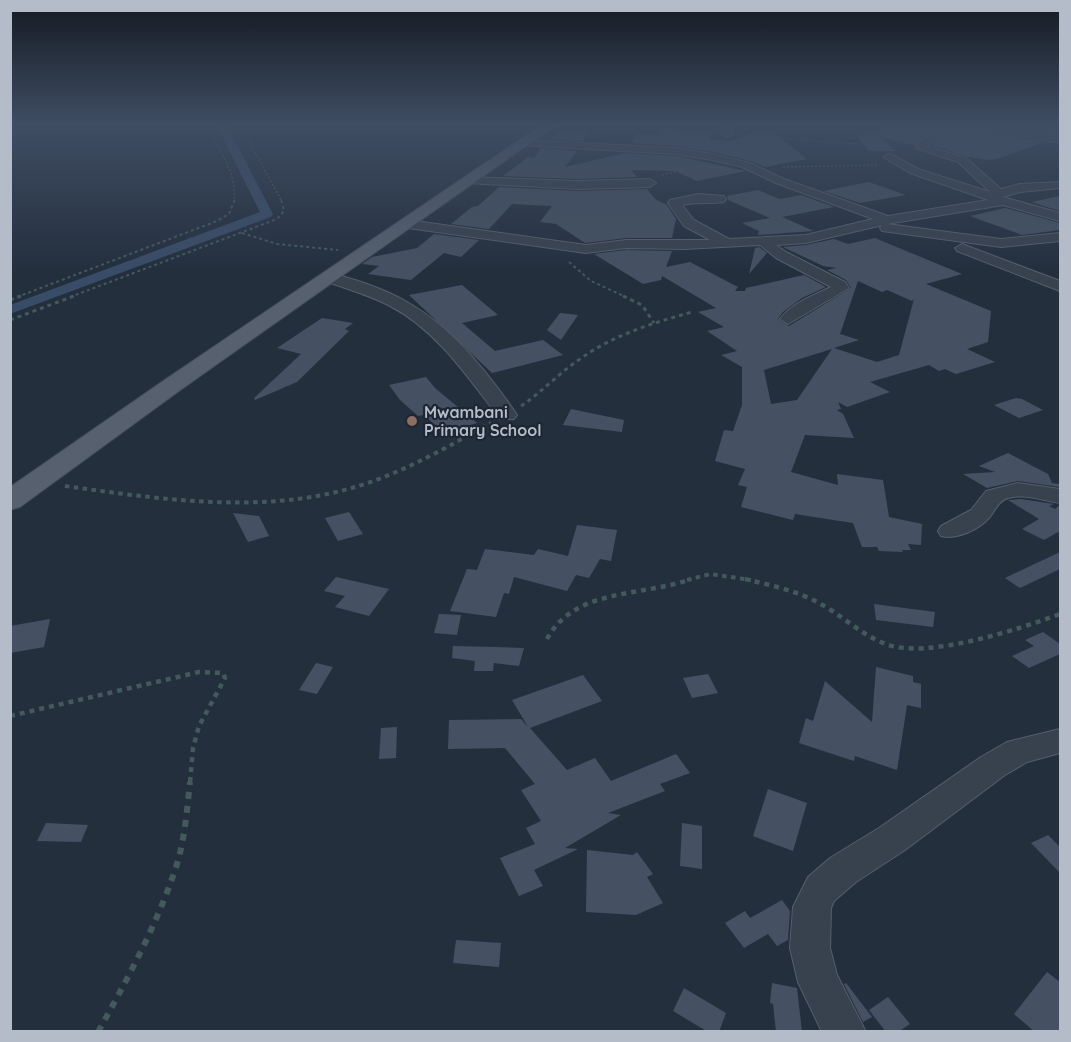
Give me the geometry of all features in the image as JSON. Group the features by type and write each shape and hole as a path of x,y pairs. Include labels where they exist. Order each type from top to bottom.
{"main road":[{"path":"10,501 482,173"}],"street":[{"path":"470,181 578,185 631,173"},
{"path":"647,173 652,191 665,199 689,223 728,243"},
{"path":"762,173 887,220"},
{"path":"926,173 1060,218"},
{"path":"977,173 984,183 999,197"},
{"path":"408,224 586,249 626,244 764,242 806,239 887,220 941,211 999,197 1020,188 1060,186"},
{"path":"665,199 720,200"},
{"path":"940,236 941,211"},
{"path":"872,225 1001,243 1060,237"},
{"path":"940,236 963,248 1060,286"},
{"path":"764,242 781,255 840,285 837,292 804,307 788,319"},
{"path":"330,278 394,302 415,315 468,368 507,415"},
{"path":"950,531 973,520 982,513 992,497 999,493 1022,490 1060,496"},
{"path":"845,1032 818,982 810,948 812,907 820,889 843,870 892,839 993,766 1018,751 1060,741"}],"path":[{"path":"10,300 204,227 228,215 236,201 234,186 229,173"},
{"path":"10,320 277,219 284,211 280,196 267,173"},
{"path":"242,233 283,245 369,251"},
{"path":"560,257 578,268 591,281 642,305 654,323"},
{"path":"36,482 184,498 245,501 294,499 338,492 363,484 507,415 530,401 568,367 612,339 692,312"},
{"path":"547,639 555,624 581,608 637,589 676,584 707,573 805,596 838,613 867,635 898,648 916,649 936,646 1031,625 1060,614"},
{"path":"10,716 199,672 223,673 225,678 199,726 193,748 186,819 177,864 133,968 98,1032"}],"building":[{"path":"507,173 633,173 637,177 578,179 503,176"},
{"path":"679,173 738,173 697,181"},
{"path":"869,182 906,195 860,203 823,191"},
{"path":"499,187 578,191 647,189 655,199 667,205 676,219 672,238 626,238 585,243 556,224 540,222 552,206 512,204 489,229 451,224 472,207 478,206"},
{"path":"758,190 780,199 801,195 834,207 782,217 814,231 758,235 759,231 742,223 770,218 728,200 727,196"},
{"path":"1060,196 1060,211 1031,202"},
{"path":"1005,208 1060,223 1060,230 1022,235 970,216"},
{"path":"434,234 479,240 461,257 444,253 411,280 368,274 379,266 362,264 372,257 417,248"},
{"path":"875,238 962,274 926,284 991,311 988,342 967,349 995,362 956,374 945,369 939,371 929,365 870,382 890,392 847,407 838,402 841,409 837,410 843,414 854,438 805,435 791,472 838,485 837,474 883,480 889,517 922,524 921,545 908,544 911,550 902,550 903,552 879,551 877,547 862,547 853,523 795,514 793,520 741,507 747,487 738,485 745,469 715,461 724,430 733,431 742,405 742,367 721,355 737,351 707,331 724,327 698,312 716,308 662,276 661,280 643,284 594,254 626,250 672,251 666,267 690,262 738,287 735,291 745,291 746,288 804,275 826,287 802,298 783,312 778,319 789,326 851,288 846,280 827,270 836,268 823,266 783,247 834,239 848,244","holes":["858,281 882,292 887,290 912,301 914,299 899,355 877,362 834,348 859,340 840,334","832,349 797,400 771,404 764,370"]},
{"path":"759,247 767,253 749,274 755,248"},
{"path":"462,285 498,315 462,323 495,351 543,340 563,355 492,373 409,295"},
{"path":"560,313 578,315 561,340 547,330"},
{"path":"322,318 353,323 345,329 349,331 297,382 255,400 254,398 301,354 277,348"},
{"path":"426,377 435,388 477,423 444,433 424,415 418,416 400,400 389,385"},
{"path":"1016,398 1043,410 1019,418 994,405"},
{"path":"571,409 624,420 622,432 563,425"},
{"path":"1008,453 1048,474 1052,483 1060,484 1060,487 1018,481 987,488 963,474 995,472 979,466"},
{"path":"1021,499 1054,504 1049,506 1055,509 1060,505 1060,531 1044,540 1022,529 1039,519 1008,500"},
{"path":"349,512 363,534 338,541 325,518"},
{"path":"233,513 259,516 269,536 248,542"},
{"path":"577,525 617,530 611,561 600,559 589,578 576,575 567,591 514,577 509,594 504,593 496,617 450,611 467,569 477,570 485,549 534,555 538,549 568,556"},
{"path":"1060,552 1060,569 1020,588 1005,578"},
{"path":"336,577 389,589 369,616 335,607 345,596 324,591"},
{"path":"874,604 935,612 933,627 876,620"},
{"path":"439,614 461,615 457,635 434,633"},
{"path":"50,619 44,647 10,653 10,626"},
{"path":"1043,632 1060,644 1060,654 1029,668 1012,656 1034,646 1025,640"},
{"path":"453,646 524,648 519,666 494,663 493,671 474,671 475,661 452,658"},
{"path":"316,663 333,667 317,694 299,690"},
{"path":"876,667 913,676 913,682 921,684 921,708 907,705 897,770 855,756 854,761 799,743 806,718 813,721 825,681 872,722"},
{"path":"708,674 718,693 692,698 683,678"},
{"path":"583,675 602,701 530,728 567,770 595,758 611,781 676,754 690,773 660,784 665,791 608,813 621,815 565,848 578,849 534,870 543,886 519,896 500,858 535,844 526,828 541,821 521,790 535,784 505,748 448,749 449,720 521,719 528,727 512,700"},
{"path":"397,727 396,758 379,759 381,728"},
{"path":"768,789 807,803 793,851 753,836"},
{"path":"46,823 88,825 81,842 37,841"},
{"path":"682,823 702,826 702,869 680,866"},
{"path":"1048,835 1060,847 1060,873 1031,843"},
{"path":"587,850 633,855 637,852 653,874 647,877 663,903 636,915 586,912"},
{"path":"782,900 790,911 788,940 777,946 768,934 744,948 725,923 745,911 750,918"},
{"path":"456,940 501,943 499,967 453,963"},
{"path":"1047,972 1060,982 1060,1032 1035,1032 1014,1014"},
{"path":"772,983 797,988 802,1032 776,1032 773,1004 770,1003"},
{"path":"846,983 872,1017 863,1022 844,984"},
{"path":"684,988 726,1013 719,1032 708,1032 673,1011"},
{"path":"888,997 910,1024 898,1032 886,1032 869,1010"}],"waterway":[{"path":"10,310 267,214 246,173"}],"place":[{"name":"Mwambani Primary School","path":"412,421"}]}
